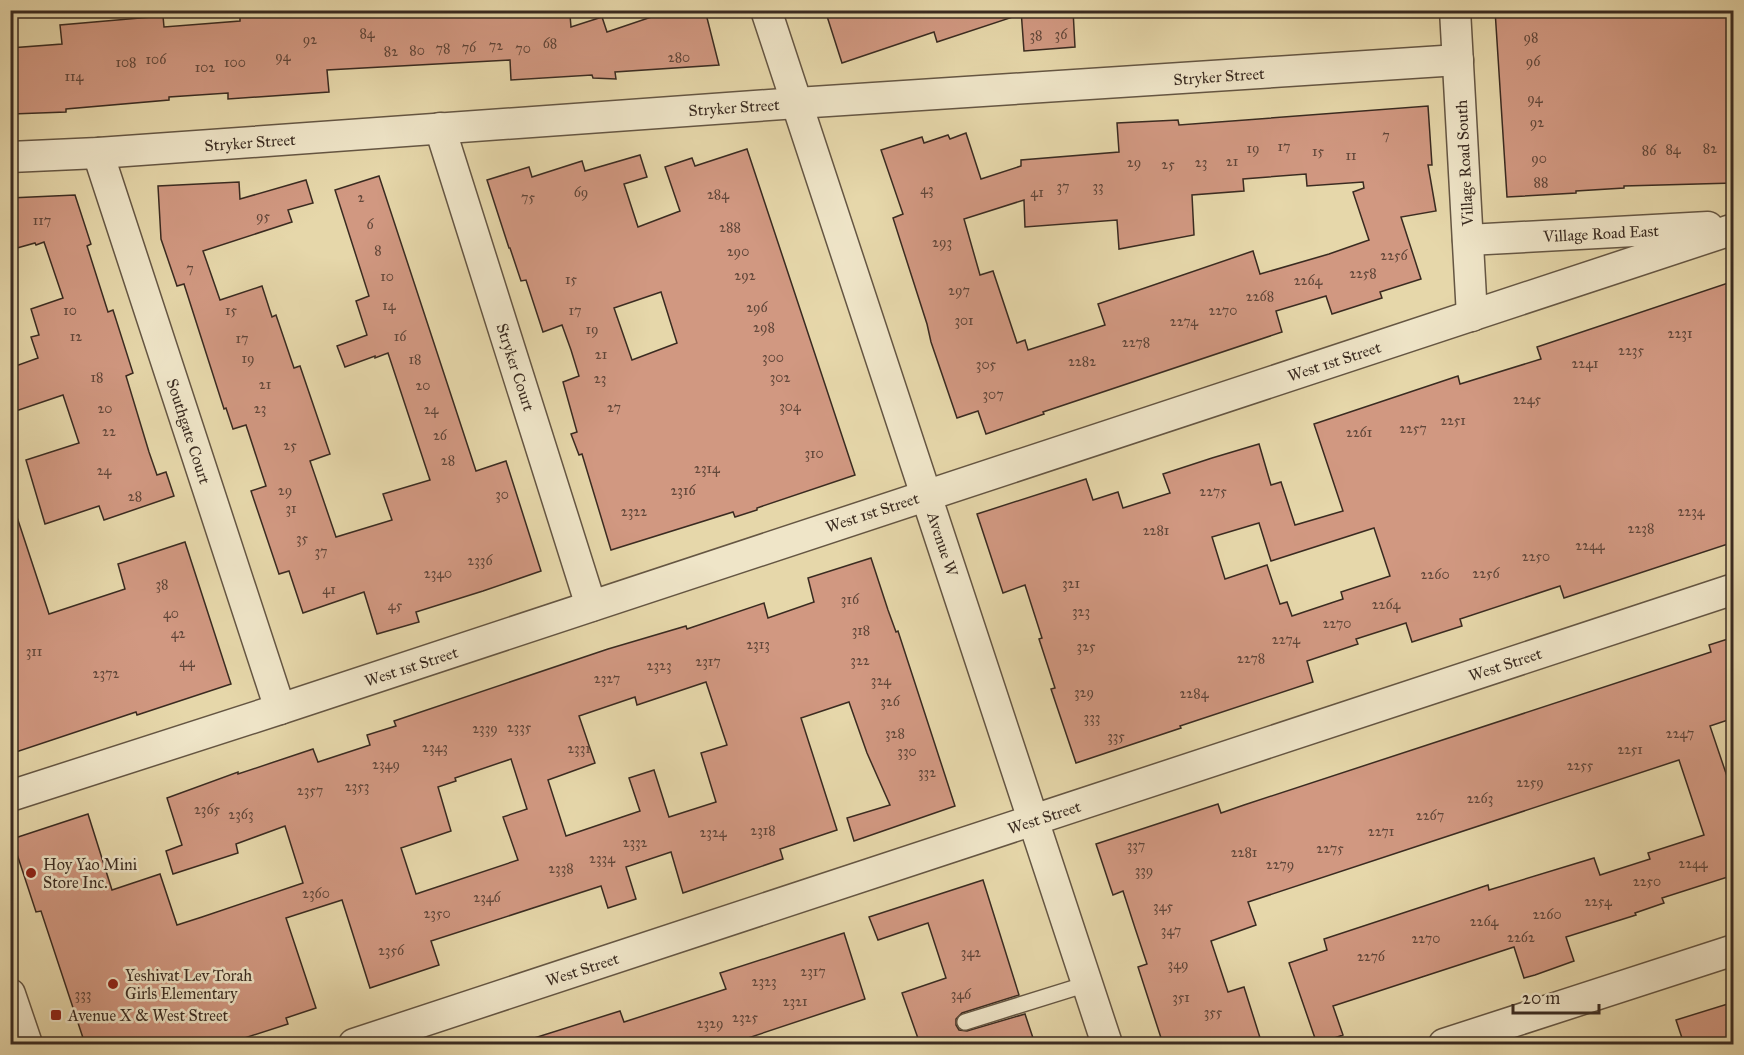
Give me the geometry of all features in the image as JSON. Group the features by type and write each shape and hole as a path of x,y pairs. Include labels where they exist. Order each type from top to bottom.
{"street":[{"name":"Avenue W","path":"766,10 1107,1044"},
{"name":"Village Road South","path":"1455,10 1472,316"},
{"name":"Stryker Street","path":"10,157 98,153 797,103 1458,60"},
{"name":"Stryker Court","path":"440,128 591,606"},
{"name":"Southgate Court","path":"98,153 280,709"},
{"name":"Village Road East","path":"1468,240 1734,227"},
{"name":"West 1st Street","path":"10,796 1472,316 1734,227"},
{"name":"West Street","path":"354,1044 1734,589"},
{"path":"1444,1044 1734,950"},
{"path":"10,994 27,1044"}],"lane":[{"path":"965,1022 1087,984"}],"building":[{"path":"355,10 561,10 562,15 570,15 571,27 602,17 607,32 672,10 705,10 719,65 615,72 616,79 593,78 592,75 511,80 510,60 327,70 329,92 228,99 228,93 169,97 169,100 66,109 66,112 12,114 10,48 62,44 60,25 163,16 164,27 240,21 240,17 290,14 290,17"},
{"path":"825,10 1019,10 1019,15 937,42 934,32 842,63"},
{"path":"1021,10 1073,10 1075,47 1024,51"},
{"path":"1495,10 1729,10 1732,67 1734,67 1734,183 1624,186 1624,188 1576,191 1576,193 1507,197"},
{"path":"1428,106 1432,165 1428,165 1436,211 1401,217 1421,279 1380,292 1382,298 1332,314 1326,296 1276,311 1282,332 1043,412 1044,414 986,434 978,411 957,418 893,218 903,214 881,150 922,137 924,143 948,135 950,139 966,133 981,179 1021,166 1021,160 1119,152 1117,123 1178,120 1179,125","holes":["1306,174 1307,186 1363,182 1364,188 1353,192 1369,240 1260,274 1253,251 1098,304 1105,325 1028,350 1025,340 1017,343 993,271 980,275 964,219 1024,200 1025,227 1117,220 1119,249 1194,235 1192,195 1244,191 1243,179"]},
{"path":"747,149 855,475 735,517 733,512 611,550 582,454 579,455 571,434 577,432 563,382 579,376 571,350 562,325 543,332 526,280 521,281 487,180 529,167 532,177 582,161 585,171 640,155 647,177 624,184 638,227 680,211 665,167 692,158 695,166","holes":["661,292 677,343 632,360 614,308"]},
{"path":"379,176 476,471 506,461 541,571 416,612 419,622 377,634 364,592 303,613 289,571 279,574 251,491 266,486 246,425 233,429 226,408 224,409 184,284 177,286 161,239 158,186 239,182 240,199 306,180 313,203 288,210 292,222 203,251 220,300 262,286 272,317 276,315 294,368 300,366 330,454 310,461 336,537 392,520 383,494 430,480 388,353 345,367 337,346 367,335 356,301 369,296 335,190"},
{"path":"75,195 91,244 87,246 108,312 113,310 133,373 126,376 149,452 157,475 166,472 174,496 104,520 99,506 45,524 26,460 79,443 63,395 10,413 10,368 38,358 31,337 39,335 31,309 63,298 44,242 10,250 10,198"},
{"path":"1734,281 1734,542 1564,598 1560,586 1460,619 1462,626 1412,642 1406,623 1356,639 1358,644 1307,661 1313,682 1076,763 1051,689 1055,688 1025,585 1003,593 977,514 1086,479 1093,500 1118,492 1123,508 1170,493 1163,474 1259,444 1271,485 1281,482 1295,525 1343,511 1314,424 1458,376 1460,384 1541,359 1537,347","holes":["1259,523 1271,561 1374,528 1390,576 1341,592 1343,599 1292,616 1287,602 1280,604 1267,565 1225,579 1212,537"]},
{"path":"15,511 49,614 125,589 118,564 185,542 231,684 137,715 136,712 10,754 10,512"},
{"path":"871,558 896,632 898,631 955,806 854,841 847,818 890,805 867,753 849,702 801,718 837,830 780,849 783,859 683,893 671,852 626,867 636,899 608,908 601,886 431,941 439,965 370,988 342,900 286,918 316,1008 286,1018 288,1024 226,1044 85,1044 41,911 36,912 12,839 88,814 112,890 160,874 177,925 202,917 303,883 285,826 236,844 238,853 173,874 166,851 182,845 167,798 238,772 238,774 313,749 318,762 370,745 367,735 396,726 394,721 608,649 686,626 687,629 764,603 768,618 814,602 808,578","holes":["706,682 727,745 701,753 716,802 669,817 654,770 629,778 640,811 566,836 548,780 595,763 579,716 635,697 637,705","511,759 527,809 503,817 518,860 416,894 401,848 451,831 438,787 456,781 455,778"]},
{"path":"1734,637 1734,718 1710,726 1734,797 1734,875 1662,898 1664,903 1635,913 1636,915 1566,937 1574,961 1535,975 1524,978 1514,947 1333,1006 1343,1035 1317,1044 1289,963 1327,950 1324,939 1488,885 1489,890 1594,858 1600,875 1650,859 1648,853 1704,835 1679,760 1248,902 1256,925 1211,941 1228,992 1244,987 1262,1044 1163,1044 1138,967 1147,964 1123,891 1113,895 1096,844 1218,804 1221,813 1711,652 1709,645"},
{"path":"983,880 1019,995 962,1013 956,1019 956,1025 959,1030 967,1031 1025,1014 1035,1044 920,1044 902,993 946,978 928,923 878,940 869,917"},
{"path":"844,933 865,999 730,1044 532,1044 531,1039 620,1011 624,1022 726,989 720,973"},
{"path":"1734,1002 1734,1044 1684,1044 1676,1020"}],"place":[{"name":"Hoy Yao Mini Store Inc.","path":"31,873"},
{"name":"Yeshivat Lev Torah Girls Elementary","path":"113,984"},
{"name":"Avenue X & West Street","path":"56,1015"}]}
